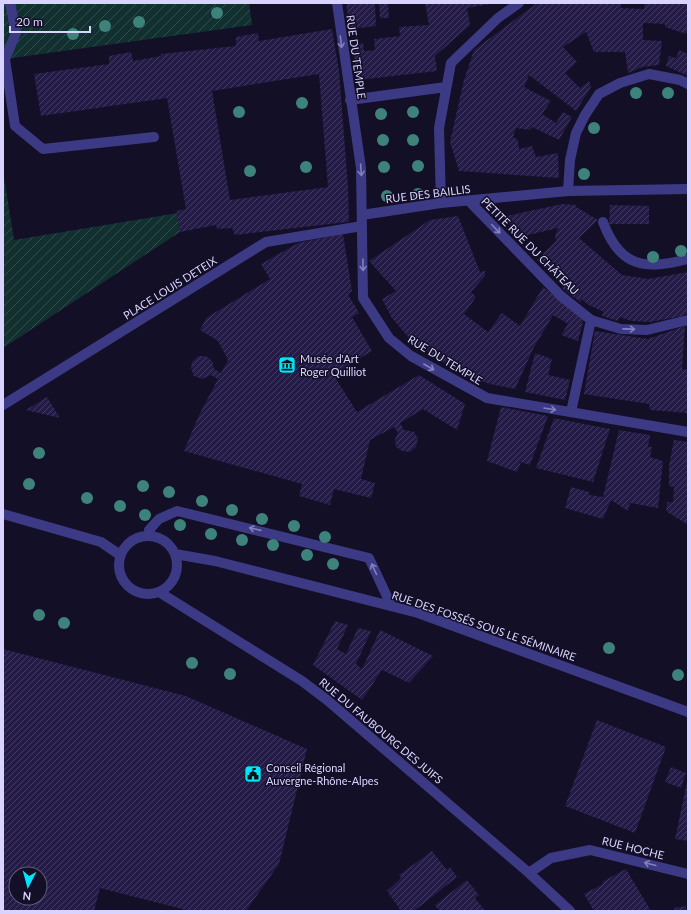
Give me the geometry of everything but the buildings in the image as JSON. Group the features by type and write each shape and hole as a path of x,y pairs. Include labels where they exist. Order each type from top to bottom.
{"street":[{"path":"10,3 16,33 5,59 15,126 43,149 154,137"},
{"name":"RUE DU TEMPLE","path":"336,3 361,168 363,298 389,338 411,356 487,398 688,432"},
{"path":"441,203 439,128 451,63 498,18 519,3"},
{"path":"568,191 570,160 576,133 585,115 599,94 620,83 649,74 680,80 688,84"},
{"path":"350,100 446,87"},
{"name":"RUE DES BAILLIS","path":"362,215 441,203 568,191 688,189"},
{"name":"PETITE RUE DU CHÂTEAU","path":"469,201 561,296 591,320 621,329 647,330 688,320"},
{"path":"603,222 610,240 621,253 632,262 654,265 688,259"},
{"name":"PLACE LOUIS DETEIX","path":"3,405 266,242 362,226"},
{"path":"571,412 591,320"},
{"path":"150,535 148,530 159,519 177,511 369,558 391,605"},
{"path":"3,514 101,542 120,555"},
{"path":"150,535 165,541 175,554 177,569 172,583 160,592 143,594 128,586 119,572 120,555 132,541 150,535"},
{"name":"RUE DES FOSSÉS SOUS LE SÉMINAIRE","path":"175,554 222,563 418,612 688,712"},
{"name":"RUE DU FAUBOURG DES JUIFS","path":"160,592 302,681 380,744 529,872 570,911"},
{"name":"RUE HOCHE","path":"529,872 551,858 590,850 688,874"}],"green space":[{"path":"3,3 249,3 252,25 5,59 3,48"},
{"path":"3,171 14,240 178,213 180,232 3,348"}],"place":[{"name":"Musée d'Art Roger Quilliot","path":"287,365"},
{"name":"Conseil Régional Auvergne-Rhône-Alpes","path":"253,774"}]}
